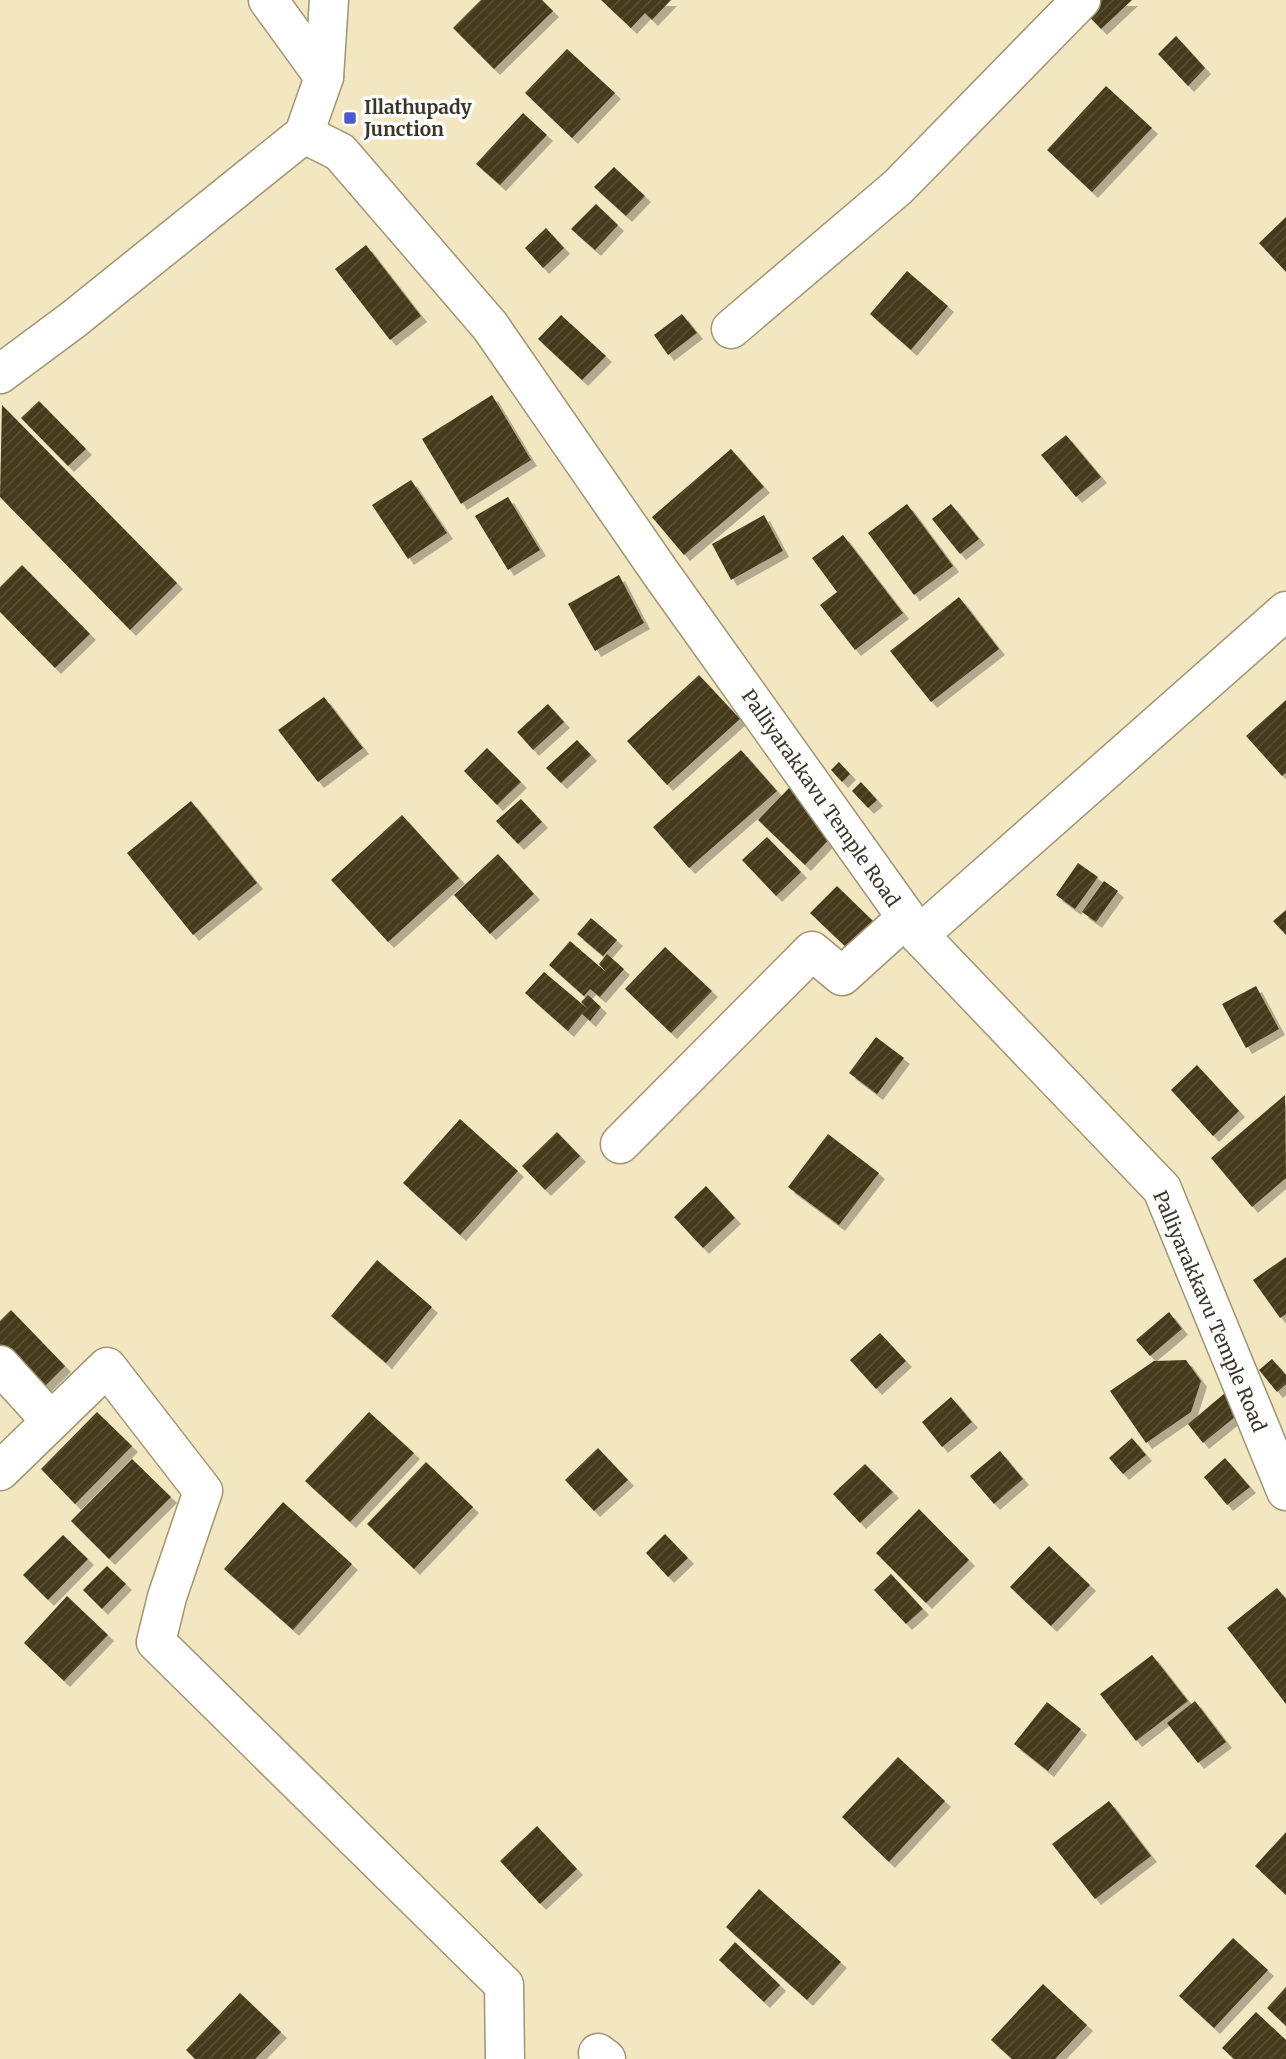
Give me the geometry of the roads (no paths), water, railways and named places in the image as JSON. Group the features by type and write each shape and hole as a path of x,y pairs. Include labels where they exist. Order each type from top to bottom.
{"street":[{"path":"268,0 324,77"},
{"path":"0,374 74,319 304,134 324,77 329,0"},
{"path":"731,329 898,187 1082,0"},
{"name":"Palliyarakkavu Temple Road","path":"304,134 340,152 490,326 668,583 913,926 1161,1189 1286,1491"},
{"path":"620,1144 812,951 842,976 913,926 1286,611"},
{"path":"0,1365 51,1421"},
{"path":"0,1471 107,1367 203,1491 167,1597 156,1642 504,1984 505,2059"}],"place":[{"name":"Illathupady Junction","path":"350,118"}]}
